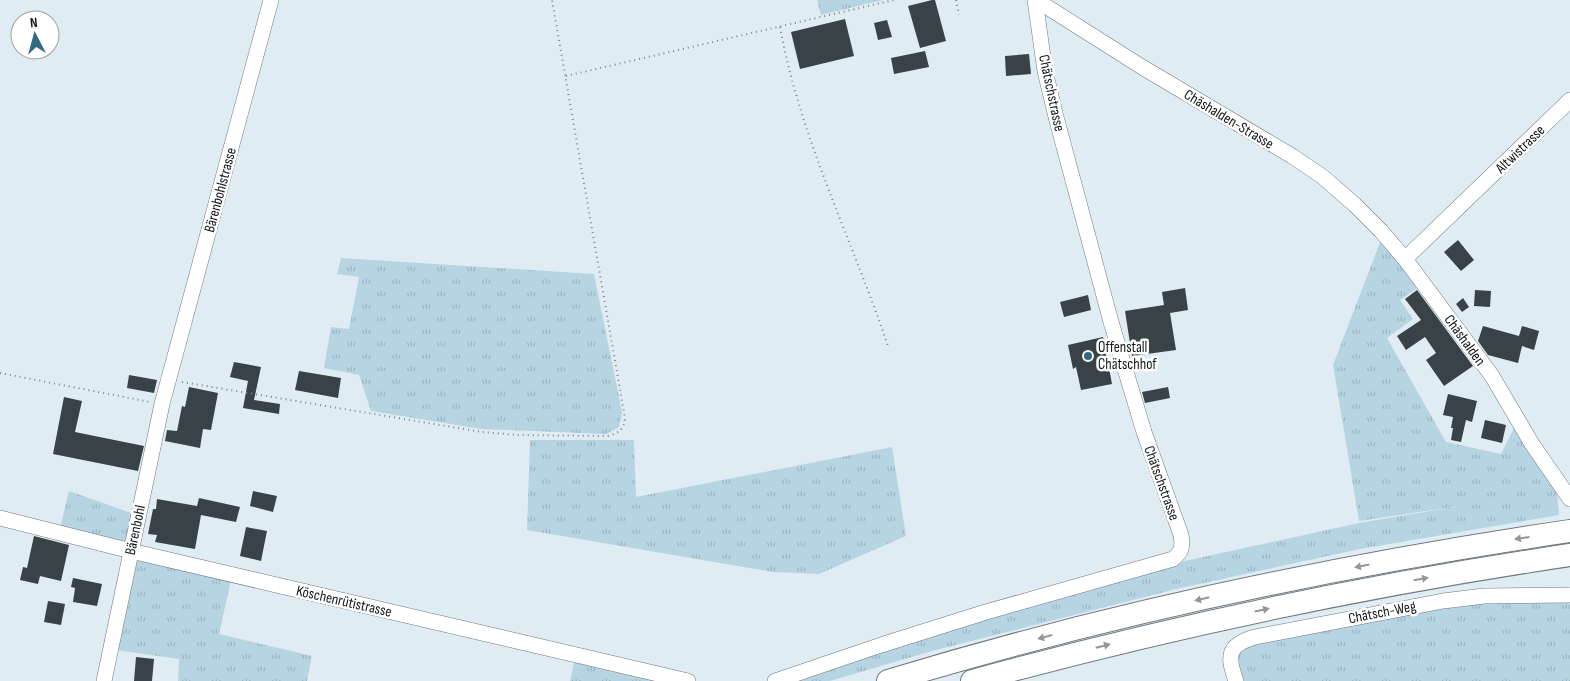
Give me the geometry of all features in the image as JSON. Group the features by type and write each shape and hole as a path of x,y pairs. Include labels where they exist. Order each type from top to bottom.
{"highway":[{"path":"888,681 1061,633 1209,598 1392,560 1570,532"},
{"path":"972,681 1154,634 1274,607 1396,583 1570,555"}],"street":[{"name":"Bärenbohlstrasse","path":"169,380 271,0"},
{"name":"Chäshalden-Strasse","path":"1035,0 1323,177 1362,211 1405,259"},
{"name":"Chätschstrasse","path":"775,681 962,620 1173,559 1182,548 1181,535 1135,405 1058,126 1045,71 1035,0"},
{"name":"Altwistrasse","path":"1405,259 1570,100"},
{"name":"Chäshalden","path":"1405,259 1501,389 1532,444 1570,499"},
{"name":"Bärenbohl","path":"104,681 162,404 169,380"},
{"name":"Köschenrütistrasse","path":"0,518 131,552 688,681"},
{"name":"Chätsch-Weg","path":"1236,681 1230,667 1232,651 1236,645 1244,640 1255,637 1443,601 1484,596 1570,595"}],"path":[{"path":"169,380 482,432 518,436 609,436 619,433 624,427 625,418 552,0"},
{"path":"566,76 894,0"},
{"path":"956,0 959,14"},
{"path":"780,27 785,52 824,182 874,305 888,346"},
{"path":"0,373 162,404"}],"green space":[{"path":"817,0 883,0 821,15"},
{"path":"1382,237 1419,287 1400,300 1413,319 1387,338 1446,442 1501,454 1515,426 1557,491 1559,515 1360,549 1176,589 932,651 830,681 788,681 899,643 1180,562 1359,523 1460,506 1359,521 1333,365"},
{"path":"341,258 594,274 622,412 619,427 606,434 481,429 371,411 359,375 324,368 331,327 349,329 359,277 337,274"},
{"path":"530,440 634,440 636,497 892,447 906,536 819,574 773,572 527,530"},
{"path":"69,491 134,514 127,544 60,528"},
{"path":"135,557 231,580 219,634 312,656 307,681 178,681 179,659 116,650"},
{"path":"1477,603 1570,603 1570,681 1239,681 1235,652 1245,642"},
{"path":"575,658 667,681 570,681"}],"building":[{"path":"935,0 946,41 920,48 908,6"},
{"path":"845,19 854,56 800,69 791,32"},
{"path":"887,20 892,37 878,40 874,23"},
{"path":"925,51 929,67 894,74 891,58"},
{"path":"1029,54 1031,74 1006,76 1005,56"},
{"path":"1458,240 1474,260 1461,271 1444,252"},
{"path":"1185,288 1188,310 1170,313 1176,350 1132,356 1125,311 1164,305 1162,292"},
{"path":"1417,290 1473,366 1444,386 1426,360 1436,353 1425,337 1406,350 1397,336 1421,320 1405,299"},
{"path":"1475,290 1491,291 1490,307 1474,306"},
{"path":"1088,295 1091,310 1064,317 1060,302"},
{"path":"1463,298 1469,307 1462,312 1456,304"},
{"path":"1483,326 1519,336 1522,326 1539,331 1534,350 1522,346 1518,363 1488,355 1478,341"},
{"name":"Offenstall Chätschhof","path":"1103,337 1112,384 1081,390 1076,367 1073,369 1068,345"},
{"path":"234,362 261,367 254,400 280,404 279,414 243,408 248,381 230,377"},
{"path":"299,371 341,378 338,398 295,390"},
{"path":"129,375 157,380 154,393 127,388"},
{"path":"189,387 218,393 211,430 203,429 200,448 165,441 167,430 177,431 182,406 185,407"},
{"path":"1168,387 1170,398 1145,403 1142,392"},
{"path":"1448,394 1477,401 1472,422 1466,420 1461,442 1451,440 1453,417 1443,415"},
{"path":"64,397 82,401 75,432 144,446 138,471 53,454"},
{"path":"1485,420 1506,425 1502,443 1481,438"},
{"path":"253,491 277,496 273,512 250,506"},
{"path":"199,498 240,507 236,522 201,515 195,549 155,542 157,535 148,534 153,509 156,509 157,499 197,506"},
{"path":"246,527 267,531 261,561 240,556"},
{"path":"34,536 69,545 61,581 40,576 38,584 20,580 23,567 27,568"},
{"path":"73,578 102,584 97,606 73,602 75,588 71,587"},
{"path":"48,601 65,604 61,625 44,622"},
{"path":"136,657 154,659 152,681 134,681"}],"place":[{"name":"Offenstall Chätschhof","path":"1088,356"}]}
